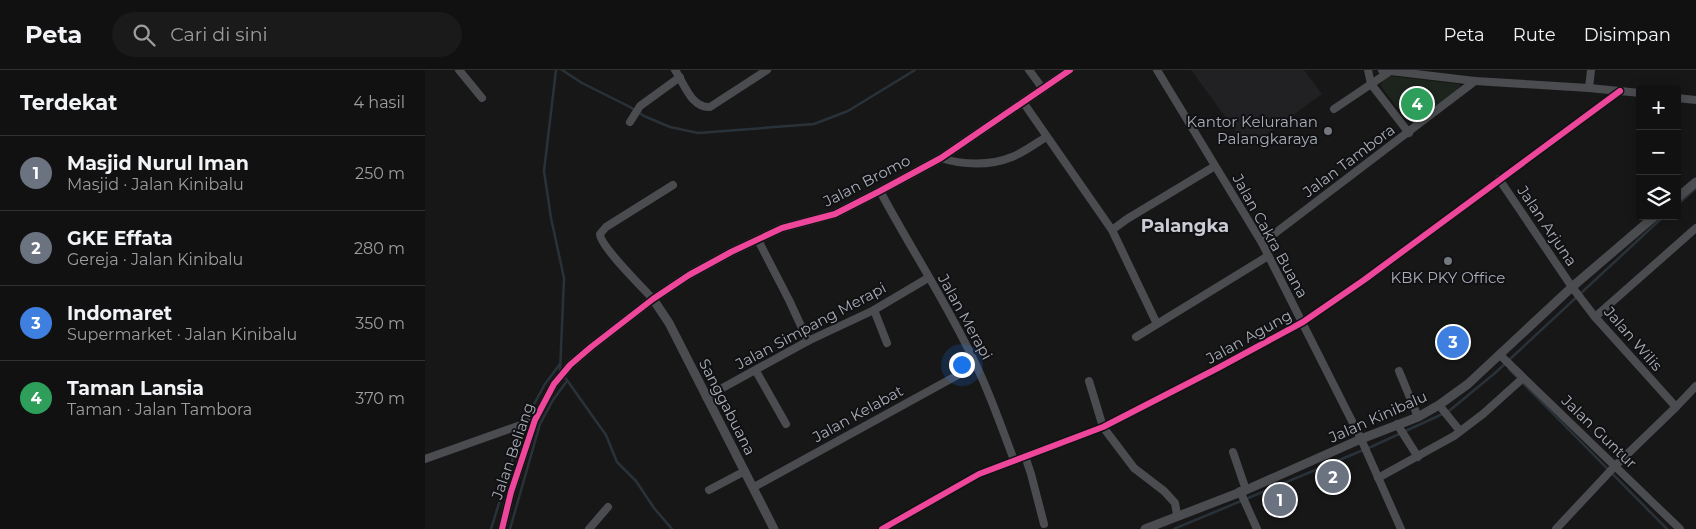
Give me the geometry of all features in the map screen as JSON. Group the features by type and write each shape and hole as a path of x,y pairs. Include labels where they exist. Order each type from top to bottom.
{"street":[{"path":"459,70 482,98"},
{"path":"630,122 640,106 678,74 694,102 701,106 710,107 767,70"},
{"path":"1029,70 1043,89"},
{"name":"Jalan Bromo","path":"554,384 570,365 639,309 689,275 731,252 782,228 835,214 880,191 941,158 1070,70"},
{"path":"1368,70 1371,84 1409,133"},
{"path":"1589,88 1591,70"},
{"name":"Jalan Cakra Buana","path":"1160,71 1262,243 1361,440 1401,529"},
{"path":"1334,109 1371,84 1386,71 1475,81 1636,93"},
{"name":"Jalan Tambora","path":"1262,243 1475,81"},
{"name":"Jalan Agung","path":"882,529 979,474 1103,426 1218,368 1303,322 1364,280 1620,91"},
{"path":"1681,98 1696,100"},
{"path":"1023,102 1112,230 1157,324"},
{"path":"941,158 959,163 1003,160 1020,153 1046,137"},
{"path":"1112,230 1215,166"},
{"name":"Jalan Arjuna","path":"1499,180 1572,287"},
{"path":"1681,195 1696,182"},
{"path":"653,299 601,240 600,234 606,227 673,185"},
{"name":"Jalan Merapi","path":"880,191 944,303 976,365 1015,460"},
{"name":"Jalan Kinibalu","path":"1145,529 1243,491 1397,424 1418,417 1439,405 1468,384 1572,287 1650,220"},
{"path":"1595,317 1696,228"},
{"path":"758,240 808,341"},
{"path":"1136,337 1268,256"},
{"name":"Jalan Simpang Merapi","path":"706,397 808,341 874,310 928,278"},
{"name":"Jalan Wilis","path":"1572,287 1595,317 1676,407"},
{"name":"Sanggabuana","path":"653,299 669,323 774,529"},
{"path":"874,310 887,343"},
{"name":"Jalan Guntur","path":"1500,355 1680,529"},
{"name":"Jalan Kelabat","path":"754,487 976,365"},
{"path":"756,371 786,424"},
{"path":"1399,372 1418,417"},
{"path":"1378,478 1461,431 1523,378"},
{"path":"1089,381 1103,426 1134,468 1164,491 1175,503 1177,515"},
{"name":"Jalan Beliang","path":"502,529 511,492 535,420 554,384"},
{"path":"1556,529 1615,466 1696,386"},
{"path":"1439,405 1461,431"},
{"path":"425,459 535,420"},
{"path":"1397,424 1418,457"},
{"path":"1233,452 1243,491 1257,529"},
{"path":"1025,456 1044,524"},
{"path":"709,490 745,471"},
{"path":"589,529 608,507"}],"shaded area":[{"path":"1191,70 1304,70 1322,94 1248,148"},
{"path":"1389,76 1460,85 1459,90 1414,124 1406,119 1381,86 1382,81"}],"waterway":[{"path":"556,70 544,171 551,218 564,278 560,372"},
{"path":"562,70 582,83 644,116 670,127 698,133 814,124 848,111 915,70"},
{"path":"1681,201 1696,188"},
{"path":"1174,529 1373,446 1449,411 1495,373 1660,220"},
{"path":"525,421 545,384 560,364"},
{"path":"1509,369 1667,529"},
{"path":"564,376 606,435 617,462 636,481 654,508 672,529"},
{"path":"510,529 540,424 553,400 567,381"},
{"path":"491,529 523,426"}],"cycle path":[{"path":"502,529 511,492 535,420 554,384 570,365 591,347 653,299 689,275 731,252 782,228 835,214 880,191 941,158 1070,70"},
{"path":"882,529 979,474 1103,427 1303,322 1364,280 1620,91"}],"place":[{"name":"Taman Lansia","path":"1417,104"},
{"name":"Kantor Kelurahan Palangkaraya","path":"1328,131"},
{"name":"KBK PKY Office","path":"1448,261"},
{"name":"Indomaret","path":"1453,342"},
{"name":"GKE Effata","path":"1333,477"},
{"name":"Masjid Nurul Iman","path":"1280,500"}],"district":[{"name":"Palangka","path":"1185,226"}]}
